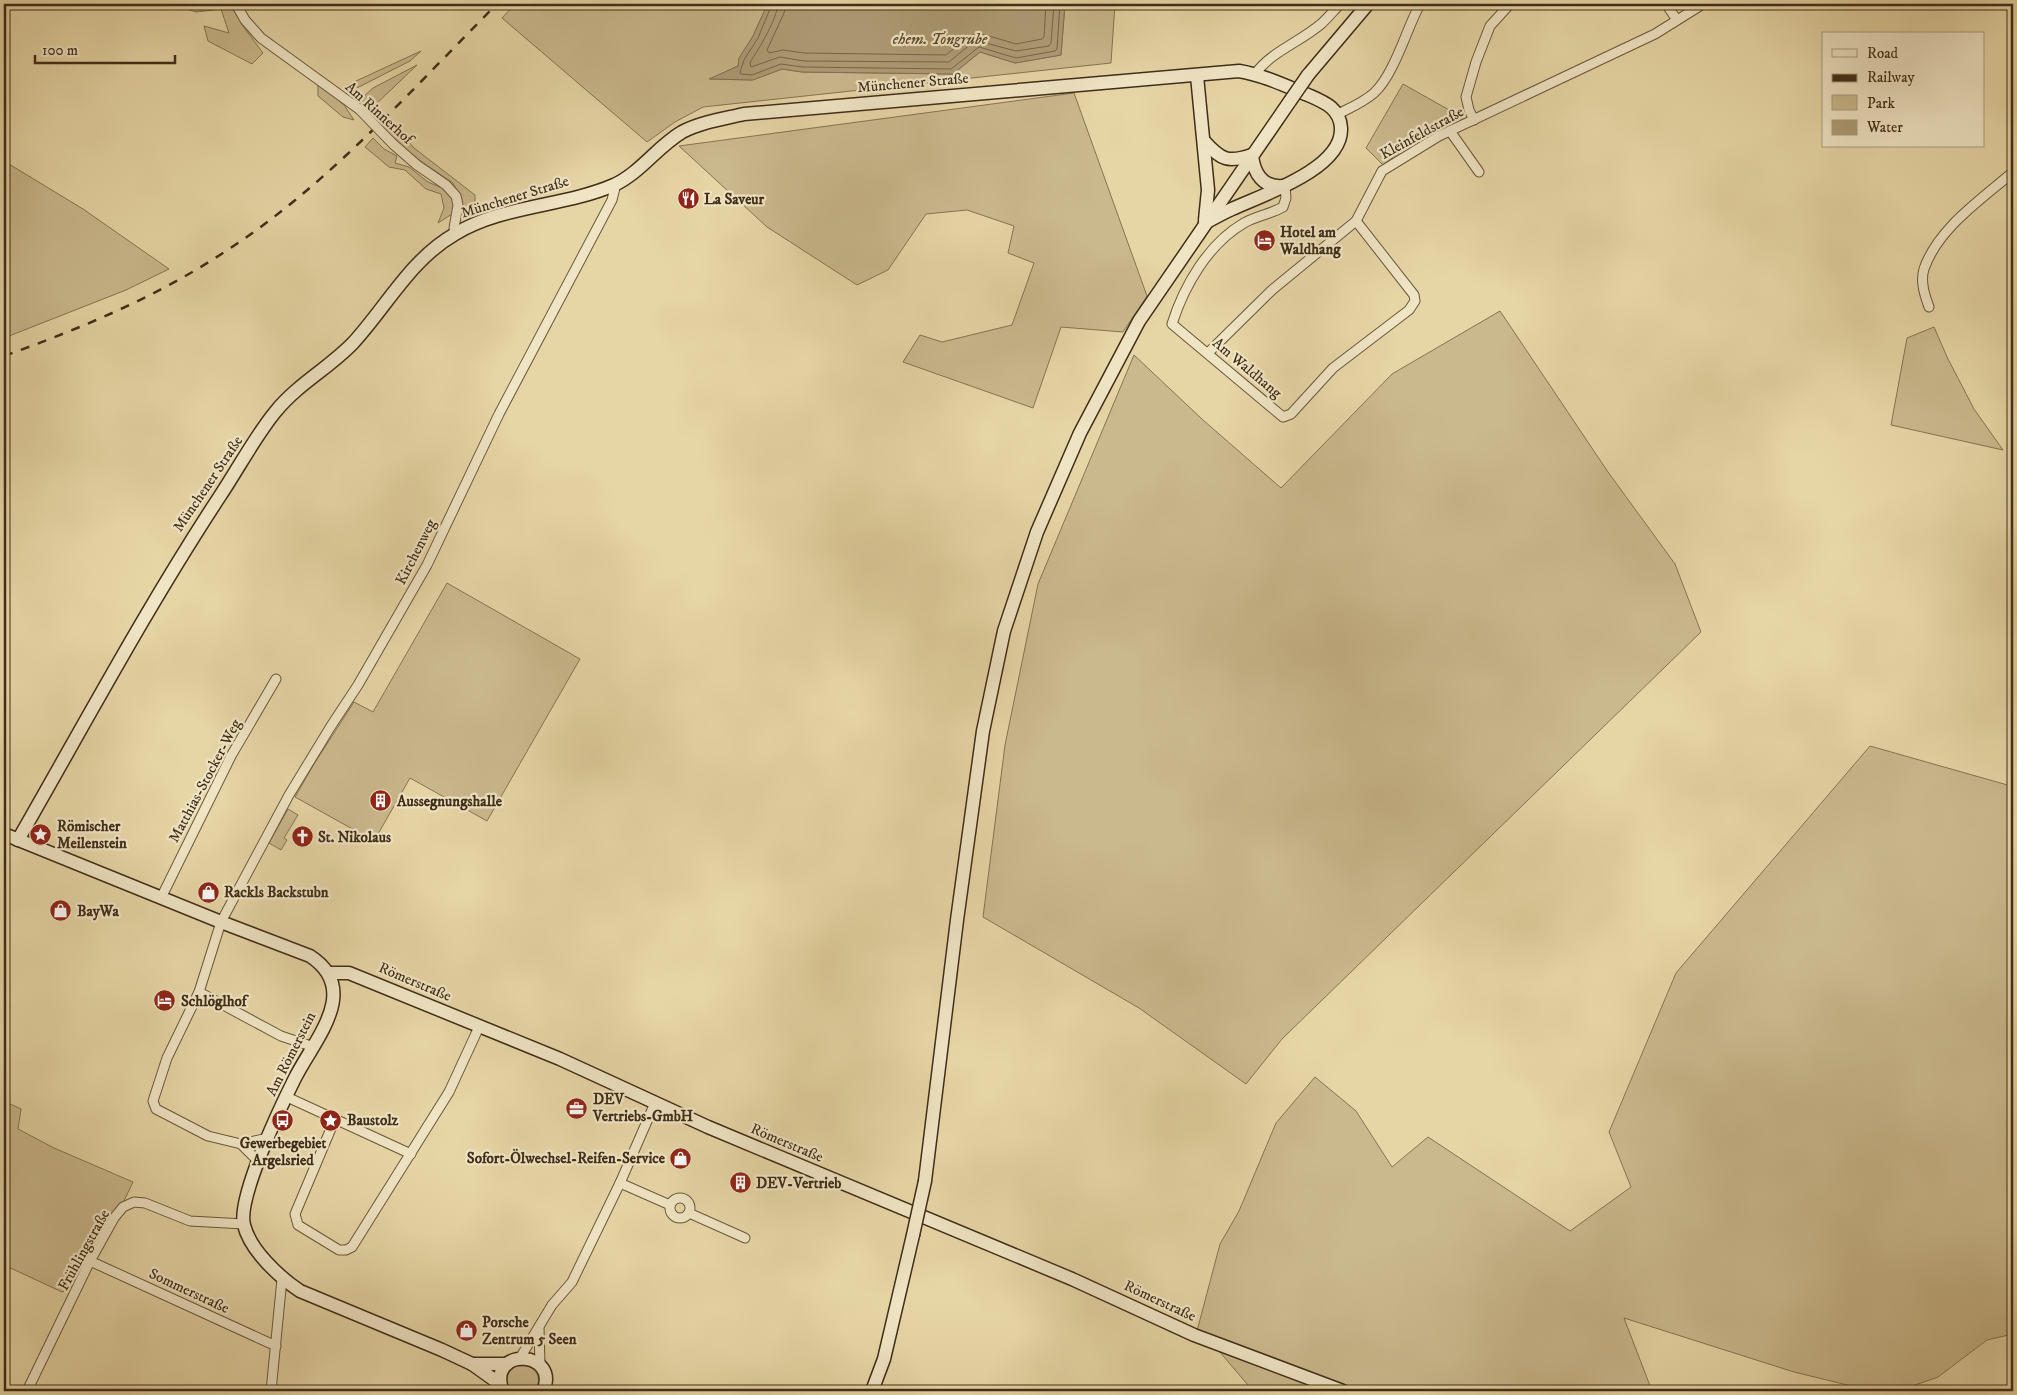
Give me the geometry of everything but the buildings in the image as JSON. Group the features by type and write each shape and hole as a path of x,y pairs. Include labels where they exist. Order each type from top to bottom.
{"street":[{"name":"Am Rinnerhof","path":"236,4 245,20 262,38 359,109 393,144 417,165 446,185 456,196 458,206 454,228 457,232"},
{"path":"1255,74 1260,66 1274,55 1321,24 1340,4"},
{"path":"872,1391 884,1359 925,1182 957,920 982,740 1004,631 1037,532 1080,433 1139,321 1308,75 1368,4"},
{"path":"1205,223 1231,209 1285,186 1316,167 1329,155 1337,144 1341,133 1338,114 1355,106 1375,92 1389,72 1420,4"},
{"path":"1474,120 1466,97 1476,62 1490,26 1510,4"},
{"path":"1666,4 1677,20"},
{"name":"Kleinfeldstraße","path":"1208,353 1272,290 1356,221 1382,171 1439,136 1655,34 1702,4"},
{"name":"Münchener Straße","path":"18,840 180,557 276,411 302,385 352,344 410,271 429,252 457,232 509,213 597,191 616,184 634,172 682,133 708,122 744,114 1239,71 1255,74 1324,102 1338,114"},
{"path":"1198,76 1208,190 1205,223"},
{"path":"1450,132 1479,172"},
{"path":"1204,141 1216,154 1225,159 1232,160 1252,156"},
{"path":"1252,156 1254,168 1259,178 1275,187 1285,186"},
{"path":"1929,307 1924,293 1924,270 1938,243 1961,218 2013,172"},
{"name":"Kirchenweg","path":"242,1144 208,1136 156,1109 153,1101 167,1058 199,992 221,922 290,794 358,685 427,565 499,414 612,200 616,184"},
{"name":"Am Waldhang","path":"1285,186 1286,198 1283,207 1245,222 1207,257 1190,282 1177,308 1172,324 1283,417 1291,414 1333,368 1410,310 1415,301 1414,295 1356,221"},
{"name":"Matthias-Stocker-Weg","path":"161,898 231,756 276,679"},
{"path":"4,834 310,956 321,963 329,973"},
{"name":"Römerstraße","path":"329,973 349,973 560,1059 708,1127 1072,1279 1194,1335 1343,1391"},
{"name":"Am Römerstein","path":"244,1224 243,1208 268,1138 295,1077 314,1047 330,1012 333,988 329,973"},
{"path":"199,992 281,1036 314,1047"},
{"path":"335,1119 296,1214 296,1220 298,1225 339,1250 346,1250 352,1247 448,1092 479,1027"},
{"path":"287,1096 410,1154"},
{"path":"472,1364 507,1364 520,1358 540,1328 552,1305 572,1282 620,1183 655,1103"},
{"path":"242,1144 268,1138"},
{"path":"242,1144 259,1162"},
{"path":"620,1183 670,1205"},
{"path":"677,1198 684,1199 690,1206 689,1213 684,1218 674,1217 670,1211 670,1205 677,1198"},
{"name":"Frühlingstraße","path":"27,1391 90,1260 114,1218 123,1207 134,1202 145,1203 190,1221 244,1224"},
{"path":"689,1213 745,1238"},
{"path":"244,1224 251,1239 282,1279 300,1291 416,1338 472,1364 501,1387"},
{"name":"Sommerstraße","path":"90,1260 276,1346"},
{"path":"271,1391 282,1279"},
{"path":"540,1328 540,1365"},
{"path":"520,1358 534,1360 540,1365 547,1388"},
{"path":"501,1387 500,1376 507,1364"}],"green space":[{"path":"171,4 231,4 243,26 263,53 252,64 208,41 204,26 229,33 221,9 196,12"},
{"path":"515,4 782,4 767,6 740,58 738,66 711,79 752,80 782,69 802,72 953,74 980,52 1015,63 1061,55 1065,4 1115,4 1111,63 703,107 675,122 647,142 502,18"},
{"path":"421,51 410,61 349,92 343,87"},
{"path":"417,65 374,106 360,108 362,98 373,88"},
{"path":"318,83 344,105 354,120 343,117 318,96"},
{"path":"1403,84 1467,120 1408,146 1383,165 1366,148"},
{"path":"1074,93 1147,296 1123,332 1061,327 1033,408 903,362 920,335 942,342 1012,325 1034,263 1008,253 1014,226 967,210 926,214 888,270 857,285 767,227 679,146"},
{"path":"391,122 414,148 475,195 475,205 459,217 461,198 453,183 394,143 383,130"},
{"path":"373,138 384,149 397,156 395,163 409,167 428,182 449,191 454,204 452,214 438,223 444,208 441,194 426,189 405,170 389,167 365,147"},
{"path":"4,161 83,209 169,269 126,290 4,338"},
{"path":"1500,311 1608,472 1675,564 1701,632 1282,1039 1246,1084 1139,1008 983,917 1005,745 1038,584 1134,355 1203,420 1281,488 1392,374"},
{"path":"1934,327 1974,409 2003,450 1891,425 1907,338"},
{"path":"447,583 580,659 487,821 410,778 374,841 295,797 354,702 373,712"},
{"path":"1870,746 2011,786 2013,789 2013,1334 1987,1340 1938,1377 1898,1391 1872,1391 1794,1372 1624,1318 1652,1391 1253,1391 1219,1351 1197,1331 1220,1244 1239,1211 1276,1123 1315,1077 1356,1111 1392,1167 1428,1137 1570,1231 1631,1187 1609,1132 1676,973"},
{"path":"288,809 298,815 284,838 287,840 281,850 269,843"},
{"path":"4,1101 21,1109 18,1129 54,1148 133,1182 123,1203 113,1212 74,1288 62,1292 4,1265"},
{"path":"521,1364 526,1365 537,1373 539,1381 535,1391 511,1391 507,1383 508,1375 513,1368"}],"water":[{"name":"ehem. Tongrube","path":"1065,4 1061,55 1015,63 980,52 953,74 802,72 782,69 753,80 709,79 738,66 739,58 753,36 767,5"}],"railway":[{"path":"4,356 120,310 148,296 202,266 266,223 302,195 369,134 497,4"}],"place":[{"name":"La Saveur","path":"688,199"},
{"name":"Hotel am Waldhang","path":"1264,241"},
{"name":"Aussegnungshalle","path":"381,801"},
{"name":"Römischer Meilenstein","path":"41,835"},
{"name":"St. Nikolaus","path":"302,837"},
{"name":"Rackls Backstubn","path":"208,892"},
{"name":"BayWa","path":"61,911"},
{"name":"Schlöglhof","path":"165,1001"},
{"name":"DEV Vertriebs-GmbH","path":"577,1108"},
{"name":"Gewerbegebiet Argelsried","path":"283,1120"},
{"name":"Baustolz","path":"331,1120"},
{"name":"Sofort-Ölwechsel-Reifen-Service","path":"681,1158"},
{"name":"DEV-Vertrieb","path":"740,1183"},
{"name":"Porsche Zentrum 5 Seen","path":"466,1331"}]}
